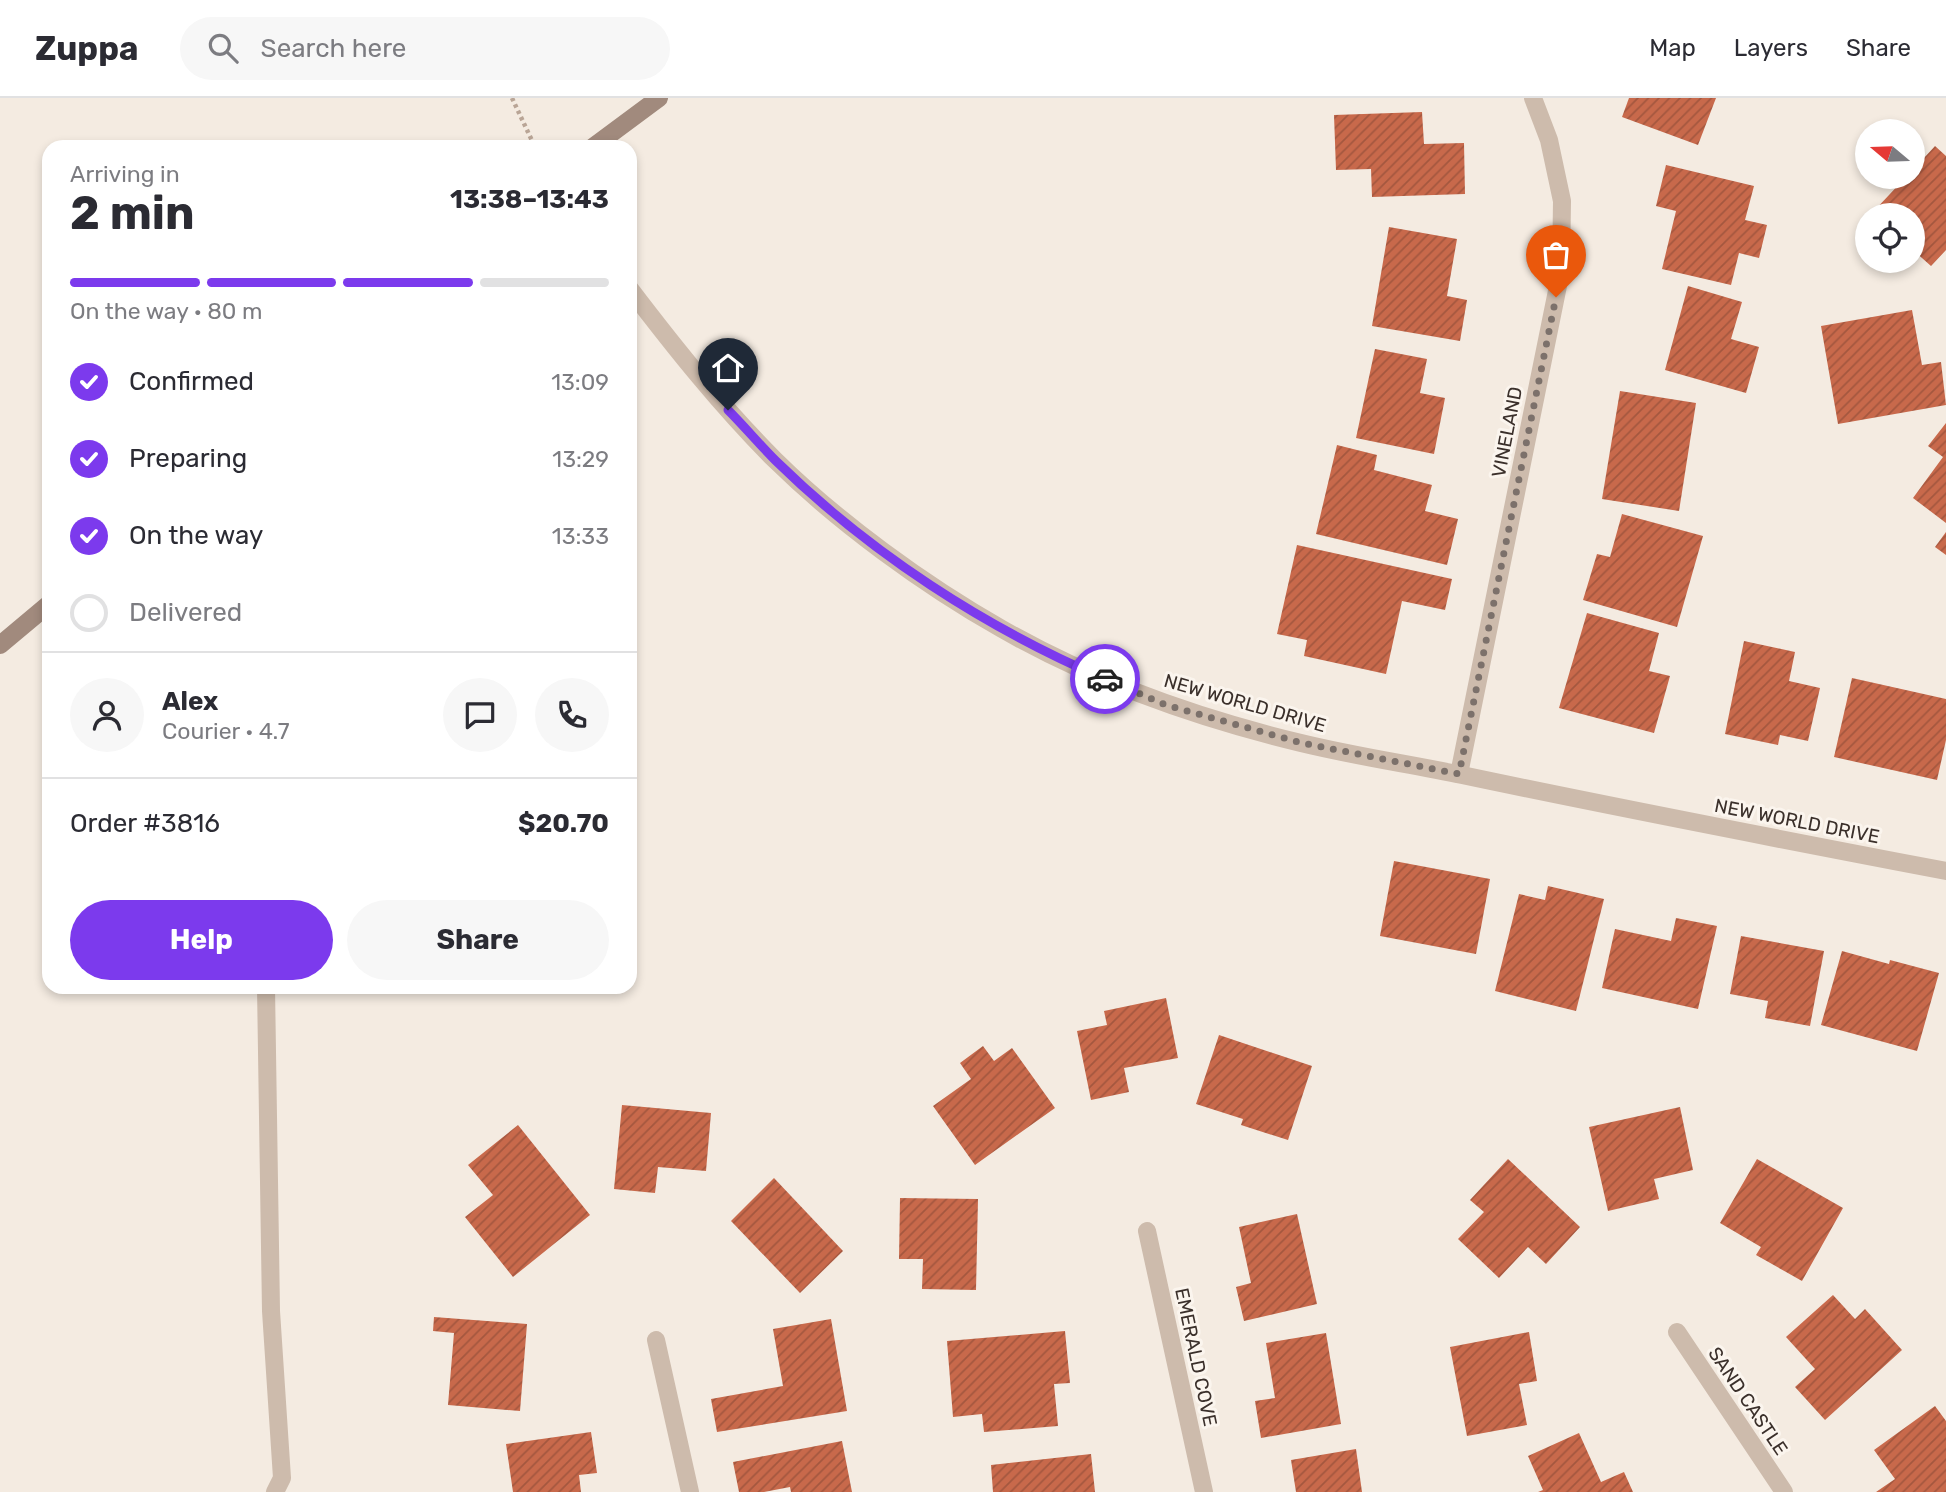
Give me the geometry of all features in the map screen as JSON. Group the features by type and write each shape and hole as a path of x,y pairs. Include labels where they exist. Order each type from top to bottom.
{"main road":[{"path":"602,140 659,98"},
{"path":"0,645 42,610"}],"street":[{"name":"VINELAND","path":"1459,774 1561,271 1562,201 1549,140 1534,98"},
{"name":"NEW WORLD DRIVE","path":"637,298 697,375 776,461 854,528 940,592 1004,630 1066,662 1166,705 1302,743 1625,810 1946,871"},
{"path":"266,994 271,1311 282,1478 275,1492"},
{"name":"EMERALD COVE","path":"1147,1231 1204,1492"},
{"name":"SAND CASTLE","path":"1677,1332 1784,1492"},
{"path":"656,1340 690,1492"}],"path":[{"path":"512,98 532,140"}],"building":[{"path":"1629,98 1716,98 1698,145 1622,117"},
{"path":"1422,112 1424,144 1464,143 1465,194 1372,197 1371,169 1336,170 1334,115"},
{"path":"1935,146 1946,156 1946,250 1931,266 1925,261 1925,203 1881,203 1895,189 1925,189 1925,157"},
{"path":"1666,165 1754,186 1745,220 1767,225 1759,258 1739,253 1731,285 1662,269 1676,211 1656,206"},
{"path":"1389,227 1457,239 1447,296 1467,300 1460,341 1372,326"},
{"path":"1688,286 1742,302 1731,339 1759,347 1746,393 1665,370"},
{"path":"1912,310 1922,365 1941,362 1946,405 1838,424 1821,326"},
{"path":"1375,349 1427,359 1420,393 1445,398 1434,454 1356,438"},
{"path":"1620,391 1696,403 1679,511 1602,499"},
{"path":"1946,423 1946,523 1913,498 1943,457 1928,446"},
{"path":"1337,445 1377,455 1374,470 1432,485 1425,511 1458,519 1447,565 1316,534"},
{"path":"1622,514 1703,536 1677,627 1583,600 1597,554 1610,557"},
{"path":"1946,532 1946,555 1935,547"},
{"path":"1297,545 1452,579 1445,610 1402,601 1386,674 1304,656 1307,640 1277,634"},
{"path":"1587,613 1659,633 1649,671 1670,676 1654,733 1559,708"},
{"path":"1744,641 1795,652 1789,681 1820,688 1808,741 1780,735 1778,745 1725,734"},
{"path":"1852,678 1946,699 1946,740 1937,780 1834,757"},
{"path":"1394,861 1490,879 1476,954 1380,936"},
{"path":"1548,886 1604,899 1576,1011 1495,991 1519,894 1545,900"},
{"path":"1676,918 1717,926 1698,1009 1602,988 1615,929 1671,941"},
{"path":"1741,936 1824,951 1810,1026 1765,1018 1768,1001 1730,994"},
{"path":"1842,951 1889,964 1890,960 1939,973 1917,1051 1821,1025"},
{"path":"1166,998 1178,1058 1124,1068 1129,1092 1091,1100 1077,1031 1107,1025 1104,1011"},
{"path":"1219,1035 1312,1066 1288,1140 1241,1125 1243,1119 1196,1104"},
{"path":"983,1046 994,1061 1012,1048 1055,1108 975,1165 933,1106 971,1079 960,1063"},
{"path":"622,1105 711,1113 706,1171 658,1167 655,1193 614,1189"},
{"path":"1680,1107 1693,1170 1654,1179 1659,1199 1608,1211 1589,1127"},
{"path":"518,1125 590,1215 513,1277 465,1217 493,1195 468,1165"},
{"path":"1508,1159 1580,1227 1546,1264 1528,1247 1499,1278 1458,1239 1484,1212 1470,1200"},
{"path":"1757,1159 1843,1208 1802,1281 1756,1255 1761,1247 1720,1223"},
{"path":"774,1178 843,1251 800,1293 731,1221"},
{"path":"900,1198 978,1199 976,1290 922,1289 923,1259 899,1259"},
{"path":"1297,1214 1317,1304 1244,1321 1236,1287 1251,1283 1239,1227"},
{"path":"1833,1295 1855,1319 1865,1309 1902,1350 1825,1420 1795,1387 1815,1369 1786,1337"},
{"path":"434,1317 527,1324 520,1411 448,1405 454,1333 433,1331"},
{"path":"831,1319 847,1411 717,1432 711,1399 783,1386 773,1329"},
{"path":"1065,1331 1070,1383 1054,1384 1058,1426 984,1432 982,1414 953,1417 947,1341"},
{"path":"1529,1332 1537,1381 1519,1384 1527,1425 1467,1436 1450,1347"},
{"path":"1326,1333 1341,1424 1261,1438 1255,1401 1275,1398 1266,1343"},
{"path":"1935,1406 1946,1421 1946,1492 1876,1492 1895,1479 1874,1450"},
{"path":"591,1432 597,1473 579,1475 581,1492 513,1492 506,1444"},
{"path":"1579,1433 1601,1482 1624,1472 1633,1492 1538,1492 1543,1490 1528,1456"},
{"path":"842,1441 852,1492 791,1492 790,1487 764,1492 739,1492 733,1462"},
{"path":"1356,1449 1362,1492 1296,1492 1291,1460"},
{"path":"1091,1454 1095,1492 993,1492 991,1465"}],"way so far":[{"path":"1105,679 1166,705 1302,743 1459,774 1556,297"}],"route":[{"path":"728,410 776,461 835,512 940,592 1004,630 1105,679"}]}
